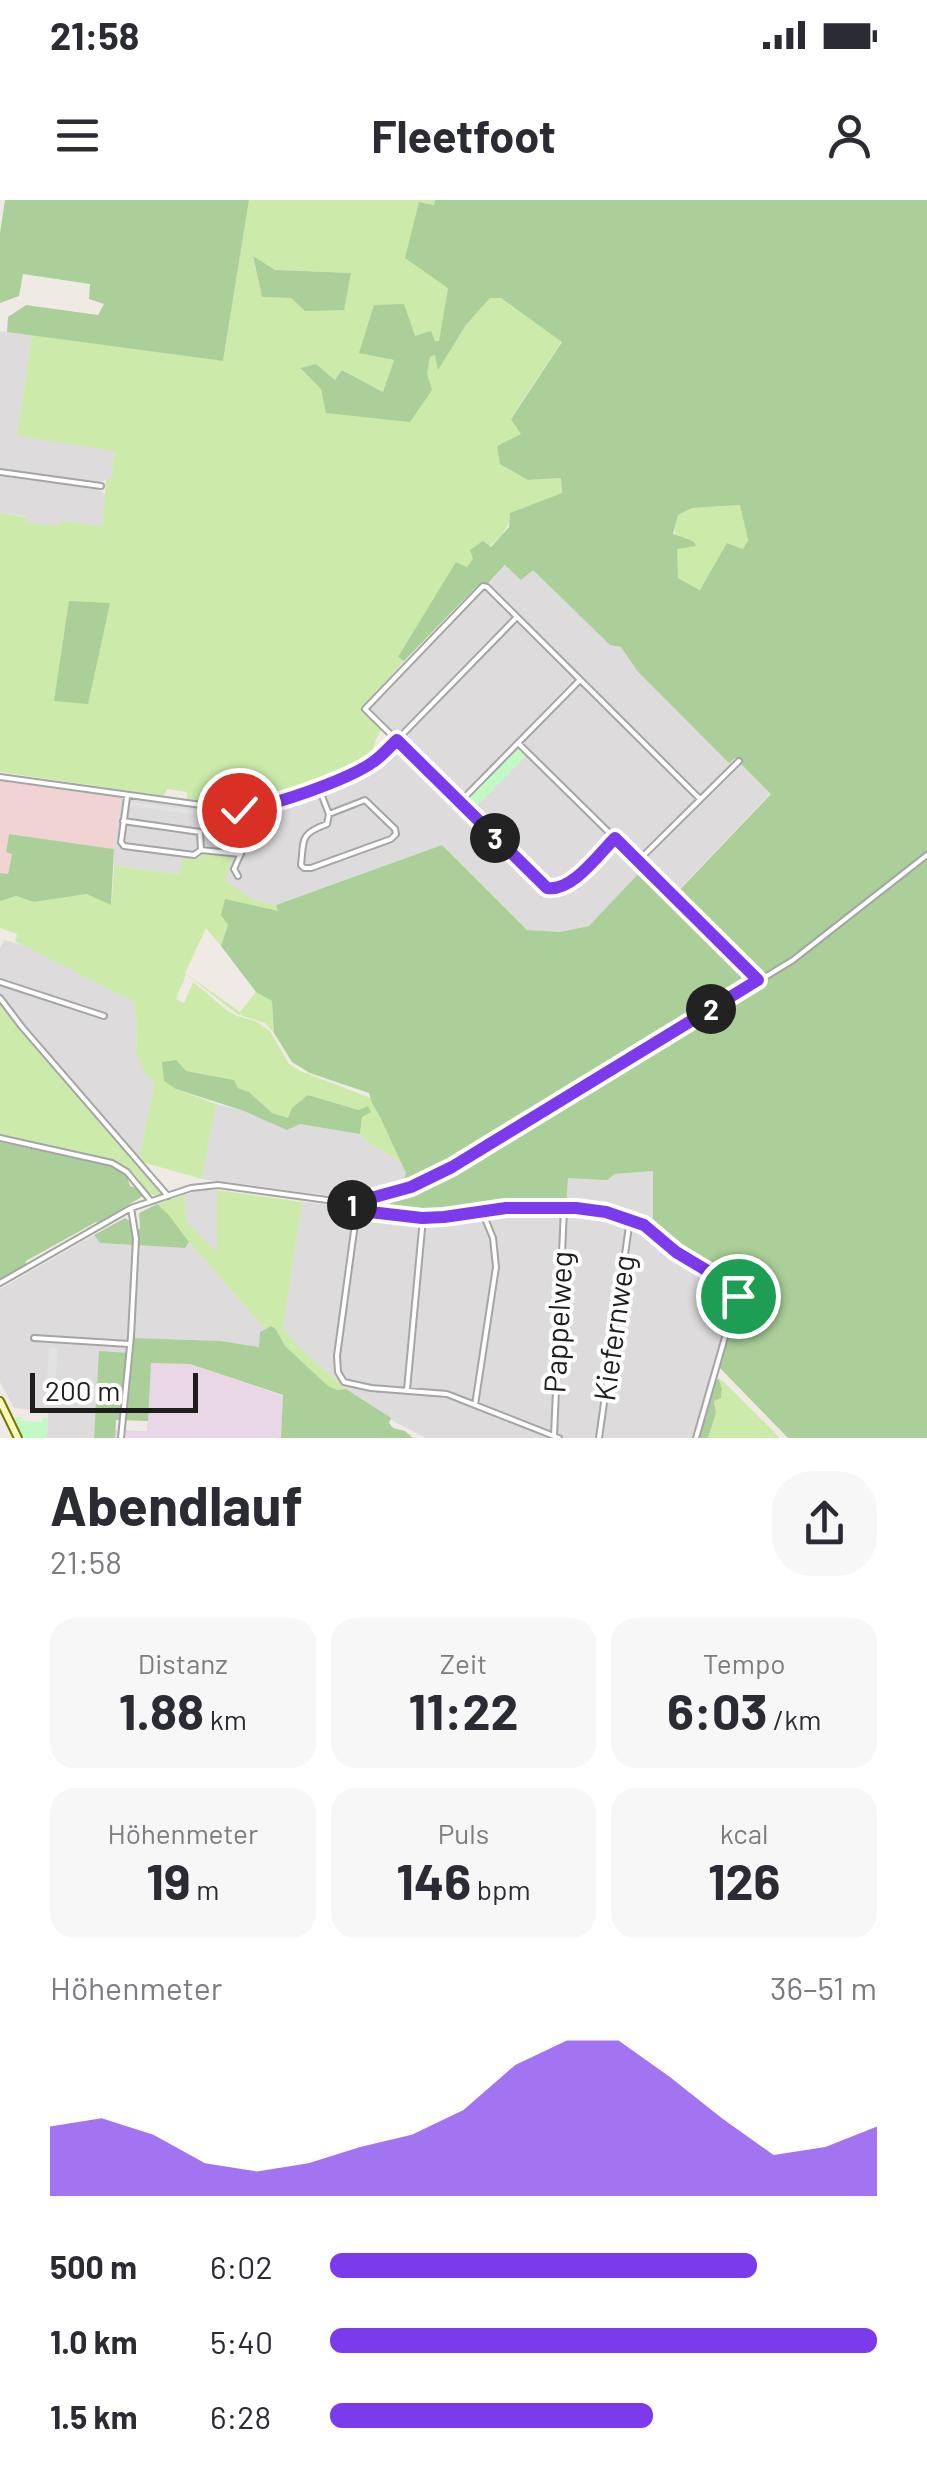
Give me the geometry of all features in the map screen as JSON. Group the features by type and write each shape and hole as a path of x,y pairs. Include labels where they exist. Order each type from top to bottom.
{"main road":[{"path":"0,1401 18,1438"}],"street":[{"path":"0,472 101,486"},
{"path":"615,838 572,881 555,889 547,888 365,709 478,589 487,586 700,800"},
{"path":"0,778 230,809 274,803 371,764 516,618"},
{"path":"459,802 580,680"},
{"path":"518,743 758,980"},
{"path":"638,861 738,762"},
{"path":"318,786 329,814 327,824 306,834 301,865 304,868 351,854 396,834 395,828 365,800 329,814"},
{"path":"127,795 121,842 124,846 194,855 200,850 241,854"},
{"path":"238,876 234,869 246,842 249,809"},
{"path":"124,822 200,832 200,850"},
{"path":"0,1283 131,1208 210,1184 349,1204 411,1187 452,1167 810,948 927,855"},
{"path":"0,982 71,1001 104,1016"},
{"path":"0,998 166,1197"},
{"path":"0,1138 112,1164 127,1172 150,1200"},
{"path":"349,1204 370,1212 422,1218 506,1208 590,1209 650,1228 676,1252 738,1292 696,1438"},
{"path":"121,1438 136,1239 131,1208"},
{"name":"Pappelweg","path":"556,1437 564,1208"},
{"path":"357,1209 337,1361 344,1382 447,1394 556,1437"},
{"path":"475,1405 496,1267 492,1238 482,1211"},
{"path":"407,1390 422,1218"},
{"name":"Kiefernweg","path":"599,1438 630,1219"},
{"path":"34,1338 130,1344"}],"shaded area":[{"path":"0,331 32,335 17,436 115,450 111,478 95,484 0,471"},
{"path":"0,476 96,488 105,494 102,526 61,521 60,527 25,522 25,516 0,513"},
{"path":"506,565 533,569 610,645 621,647 638,672 729,762 735,758 771,793 671,898 642,871 590,926 560,932 527,930 442,845 276,905 254,900 224,881 232,855 197,859 180,874 114,866 121,797 243,812 270,807 372,767 390,741 364,706 477,586 488,583"},
{"path":"0,781 121,797 114,849 9,834 6,852 12,853 8,875 0,873"},
{"path":"132,802 238,816 237,820 131,806"},
{"path":"4,940 26,946 134,1002 136,1055 155,1080 139,1158 0,995 0,949"},
{"path":"216,1104 287,1129 300,1124 360,1134 402,1163 406,1173 403,1182 366,1198 348,1198 202,1179"},
{"path":"654,1171 653,1227 679,1251 742,1290 694,1438 426,1438 346,1389 283,1329 302,1202 417,1215 508,1205 565,1206 568,1178"},
{"path":"217,1190 217,1254 186,1221 184,1195"},
{"path":"94,1235 100,1243 185,1248 189,1242 265,1329 260,1332 260,1347 221,1341 134,1338 132,1353 100,1351 94,1438 47,1438 48,1411 14,1408 0,1382 0,1289"},
{"path":"49,1347 58,1348 55,1394 46,1393"},
{"path":"150,1363 190,1364 283,1396 281,1438 115,1438 115,1430 147,1431"}],"green space":[{"path":"5,200 249,200 223,361 7,332 8,317 26,305 98,315 104,304 89,299 90,284 23,274 19,296 0,303 0,233"},
{"path":"249,200 435,200 435,205 420,202 448,288 439,342 415,336 359,352 394,360 383,392 343,370 335,380 316,364 300,369 321,389 410,422 430,357 435,355 439,368 466,325 490,298 501,298 562,341 511,418 522,434 528,480 561,478 562,494 511,513 505,530 494,543 467,567 457,562 399,657 404,661 364,706 382,729 370,760 356,768 269,801 267,797 241,801 241,805 228,805 228,801 220,800 220,804 187,801 187,792 167,789 164,796 0,772 0,513 26,517 26,522 102,526 106,480 111,478 115,451 17,436 32,335 223,361","holes":["253,257 275,270 351,273 291,298 262,297"]},
{"path":"435,200 927,200 927,1438 788,1438 719,1367 742,1290 679,1251 653,1227 653,1171 615,1174 607,1180 568,1178 566,1206 508,1205 443,1215 363,1209 374,1204 366,1198 403,1182 406,1173 369,1093 310,1073 292,1062 274,1033 272,1001 256,992 221,946 228,925 221,915 225,899 278,911 276,905 442,845 527,930 560,932 589,926 642,870 672,898 771,794 735,758 729,763 638,672 621,647 610,645 533,570 521,580 505,565 488,583 477,586 404,661 398,657 456,562 467,567 473,559 470,550 483,541 491,547 509,527 510,513 562,493 561,478 528,480 500,464 497,446 521,434 511,419 562,342 501,298 490,298 466,325 438,370 435,355 430,357 427,374 432,390 410,422 326,413 321,389 300,368 316,364 335,380 342,370 383,392 394,360 359,353 374,305 404,304 415,336 431,331 435,341 439,341 448,288 405,258 419,202 434,205","holes":["740,505 748,540 743,549 727,543 700,590 678,578 677,549 696,546 693,541 673,534 678,515 692,508"]},
{"path":"253,256 275,270 351,273 344,310 305,311 291,298 262,297"},
{"path":"740,505 748,540 743,549 727,543 701,590 678,578 678,515 692,508"},
{"path":"69,601 110,603 88,704 54,701"},
{"path":"518,748 526,756 473,810 464,802"},
{"path":"9,834 114,849 111,905 87,894 34,902 16,896 0,901 0,873 8,874 12,854 6,852"},
{"path":"204,852 233,855 225,881 254,900 276,905 279,912 228,925 221,946 206,928 185,973 240,1012 256,992 272,1001 274,1033 265,1023 237,1014 186,974 176,999 184,1003 193,982 225,1009 270,1031 289,1064 371,1098 402,1163 360,1134 360,1110 308,1095 289,1119 272,1113 249,1092 238,1088 234,1080 186,1071 176,1089 216,1104 202,1179 139,1158 155,1080 148,1078 136,1055 134,1002 15,941 17,934 0,928 0,901 16,896 34,902 87,894 112,901 114,866 179,874 183,857 197,859"},
{"path":"0,999 20,1028 165,1194 149,1193 131,1170 111,1159 0,1134"},
{"path":"176,1060 186,1071 234,1080 238,1088 249,1092 272,1113 288,1118 292,1108 308,1095 359,1110 368,1106 371,1112 362,1117 360,1134 300,1124 287,1130 176,1089 164,1081 162,1062"},
{"path":"0,1142 115,1167 143,1196 0,1279"},
{"path":"217,1190 302,1202 283,1329 346,1389 328,1387 285,1346 275,1328 265,1329 157,1204 184,1195 186,1221 217,1253"},
{"path":"157,1204 189,1242 185,1248 100,1243 94,1235 125,1218 132,1229 140,1229 139,1213"},
{"path":"271,1326 285,1346 328,1386 346,1389 391,1418 393,1428 413,1438 281,1438 283,1395 190,1364 151,1363 148,1421 116,1420 115,1438 94,1438 99,1351 131,1353 133,1338 221,1341 259,1347 260,1332"},
{"path":"716,1378 722,1389 721,1398 714,1401 716,1413 708,1438 697,1438"},
{"path":"717,1378 780,1438 708,1438 716,1413 714,1401 721,1398"},
{"path":"17,1417 21,1421 42,1422 42,1418 47,1418 47,1438 23,1438"}],"route":[{"path":"239,810 274,803 356,772 397,740 547,888 564,887 615,838 758,980 452,1167 411,1187 349,1204 370,1212 422,1218 506,1208 606,1212 650,1228 676,1252 736,1288 738,1296"}]}
